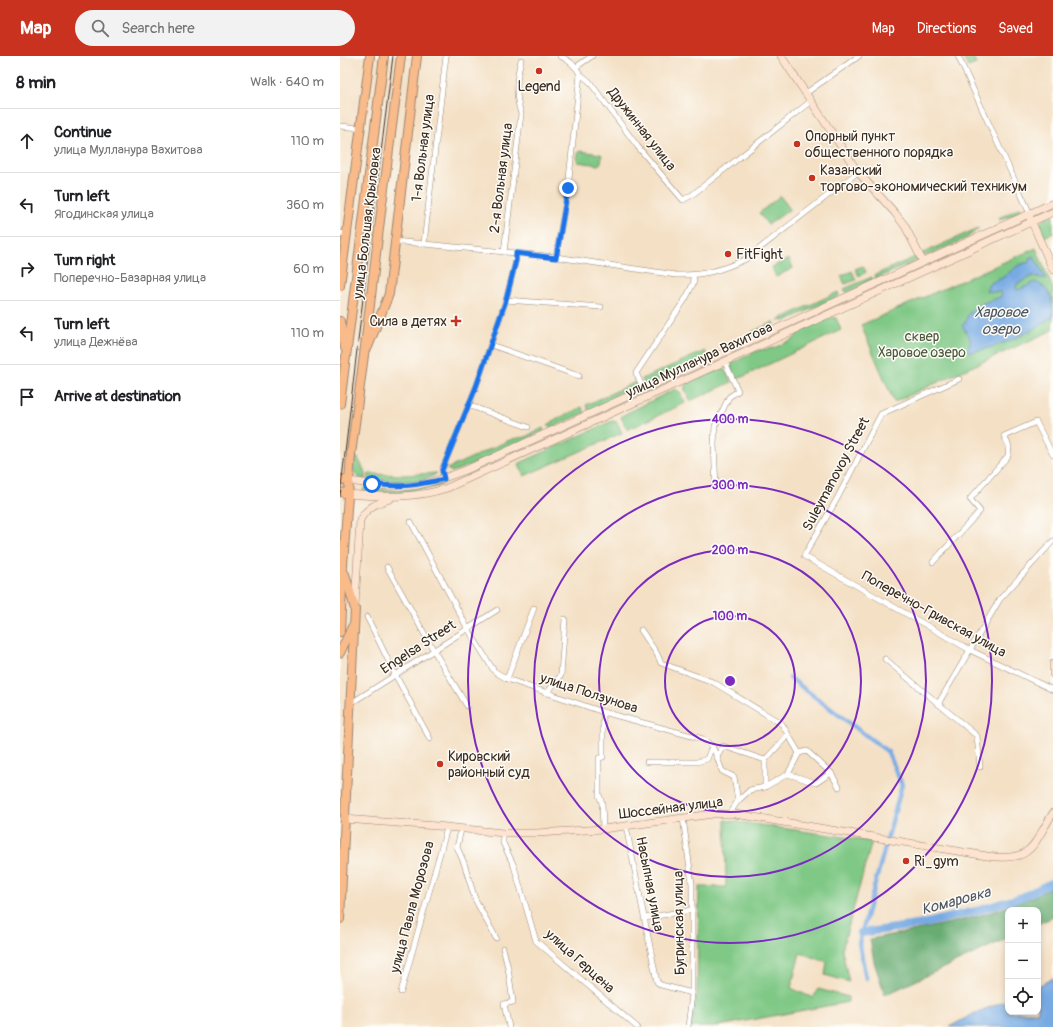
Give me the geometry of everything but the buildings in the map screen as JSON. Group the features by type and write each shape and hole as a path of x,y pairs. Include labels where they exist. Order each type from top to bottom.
{"main road":[{"path":"340,286 343,234 370,56"},
{"name":"улица Большая Крыловка","path":"340,404 384,56"},
{"name":"улица Большая Крыловка","path":"340,632 344,493 349,481 351,454 401,56"},
{"path":"364,355 389,294 394,241 417,56"},
{"path":"781,56 858,172 896,213 905,226 923,262"},
{"name":"улица Мулланура Вахитова","path":"349,481 382,486 400,486 417,485 444,479 644,390 1053,203"},
{"name":"улица Мулланура Вахитова","path":"344,493 396,497 418,495 447,488 1053,212"},
{"path":"1030,214 1031,222 1053,270"},
{"path":"340,321 346,353"},
{"path":"340,479 349,481"},
{"path":"340,919 358,530 360,520 364,513 374,505 396,497"},
{"path":"343,565 355,609"},
{"path":"340,653 354,623"},
{"path":"1053,664 1053,674"},
{"name":"Шоссейная улица","path":"344,819 503,833 550,833 603,829 683,818 729,814 745,815 998,857 1014,857 1028,852 1053,813"}],"street":[{"name":"1-я Вольная улица","path":"424,244 446,56"},
{"path":"560,56 570,61 576,67 592,56"},
{"path":"806,94 859,56"},
{"path":"958,56 1030,214"},
{"name":"2-я Вольная улица","path":"504,252 521,114 516,88 521,60"},
{"name":"Дружинная улица","path":"576,67 580,74 589,81 638,147 683,200 692,195 811,101"},
{"path":"556,258 568,188 580,74"},
{"path":"340,126 360,128"},
{"path":"394,241 516,253 693,276 726,269 746,259 858,172"},
{"path":"444,479 442,470 476,387 506,300 516,260 516,253"},
{"path":"644,390 636,373 686,298 694,282 693,276"},
{"path":"506,300 601,307"},
{"path":"491,346 579,376"},
{"path":"716,488 714,444 715,426 729,397 738,391 725,362"},
{"name":"Suleymanovoy Street","path":"804,556 838,497 881,414 959,379"},
{"path":"468,405 528,427"},
{"path":"933,562 980,511 970,499 1008,456 1009,446 1004,436 1036,422 1053,455"},
{"name":"улица Ползунова","path":"411,522 468,629 494,671 508,679 603,712 703,739 712,746"},
{"path":"938,704 1000,599 1053,541"},
{"name":"Поперечно-Гривская улица","path":"804,556 970,650 1053,690"},
{"path":"387,568 467,706"},
{"path":"508,679 534,608"},
{"name":"Engelsa Street","path":"350,702 356,700 396,676 497,610"},
{"path":"367,617 396,676 430,739"},
{"path":"547,693 561,675 565,619"},
{"path":"641,630 661,662 713,682 782,724 799,753"},
{"path":"885,659 977,736 980,767"},
{"path":"603,712 603,757 599,758 599,795 602,803 603,829"},
{"path":"765,787 765,760 788,736"},
{"path":"712,746 722,771 734,777 738,801"},
{"path":"647,762 697,762 707,759 712,746"},
{"path":"717,758 723,746 765,760"},
{"path":"729,814 738,801 750,790 765,787 788,774 799,753 807,751 831,773 839,787"},
{"path":"788,774 816,783 831,773"},
{"name":"Бугринская улица","path":"683,818 692,884 692,993 688,1027"},
{"name":"Насыпная улица","path":"626,826 657,982 661,985 692,993"},
{"name":"улица Павла Морозова","path":"401,992 447,828"},
{"path":"461,830 457,847 464,863 475,899 496,938"},
{"name":"улица Герцена","path":"503,833 503,844 514,866 536,941 637,1027"},
{"path":"645,918 692,910"},
{"path":"503,948 508,968 513,1002 504,1004 509,1027"}],"green space":[{"path":"962,56 973,56 976,64 968,67"},
{"path":"579,151 601,154 601,162 599,165 578,162"},
{"path":"780,196 790,209 768,225 759,213"},
{"path":"1022,207 1018,214 1000,220 999,218"},
{"path":"1053,215 1053,233 1042,238 1039,229 1040,223 1044,219"},
{"path":"978,228 967,238 929,255 926,256 921,254"},
{"name":"сквер Харовое озеро","path":"1036,248 1053,289 1053,330 894,402 861,325"},
{"path":"917,256 916,261 876,279 875,275"},
{"path":"789,259 793,268 776,277 772,267"},
{"path":"863,266 866,272 859,276 855,269"},
{"path":"852,271 856,280 845,284 841,276"},
{"path":"872,277 873,280 848,292 844,289"},
{"path":"838,292 838,297 785,321 778,320"},
{"path":"832,317 836,318 841,330 736,380 731,368 732,363 759,350 774,348 794,339 796,335 805,329"},
{"path":"774,322 773,326 751,337 750,335 752,332"},
{"path":"705,351 707,355 696,362 648,384 644,384 642,379"},
{"path":"720,369 724,369 732,382 690,401 685,390 685,385"},
{"path":"638,381 639,387 637,389 589,411 586,405"},
{"path":"675,389 680,392 685,403 627,430 621,417 623,415"},
{"path":"582,407 585,413 551,428 548,425 559,418"},
{"path":"612,421 617,422 622,433 524,476 519,465 520,463"},
{"path":"543,428 544,431 478,462 452,472 447,469 512,439 525,437"},
{"path":"354,457 358,458 365,472 365,480 359,478 354,473"},
{"path":"437,473 422,480 404,482 368,480 369,474 402,475"},
{"path":"443,484 414,491 392,493 363,491 364,488 399,490"},
{"path":"725,820 872,841 842,950 849,982 825,975 827,962 800,953 791,988 813,998 818,989 848,997 848,1002 713,1027 691,1027 697,992 699,887 726,887"},
{"path":"1053,886 1053,917 1041,923 1041,907 1006,907 1025,900"},
{"path":"1005,907 1005,939 885,995 874,962 870,939 909,932"}],"water":[{"name":"Харовое озеро","path":"1034,256 1046,279 1033,276 1017,284 1016,289 1018,290 1035,282 1045,288 1052,301 1053,317 1034,329 1013,339 992,347 969,352 967,350 970,339 962,325 965,323 969,313 983,303 1001,297 1001,292 986,291 989,284 1002,278 1019,265 1030,262 1029,258"},
{"path":"1053,978 1053,985 1051,987 1053,990 1053,1027 949,1027 975,1013 1005,1001 1005,1015 1041,1015 1041,984"}],"waterway":[{"path":"790,678 888,752 902,785 859,943 866,978"},
{"name":"Комаровка","path":"861,933 923,924 976,911 1022,897 1053,882"}],"tram line":[{"path":"340,496 393,56"}],"place":[{"name":"Legend","path":"539,71"},
{"name":"Опорный пункт общественного порядка","path":"797,144"},
{"name":"Казанский торгово-экономический техникум","path":"812,178"},
{"name":"FitFight","path":"728,254"},
{"name":"Сила в детях","path":"456,321"},
{"name":"Кировский районный суд","path":"440,764"},
{"name":"Ri_gym","path":"906,861"}],"route":[{"path":"372,484 382,486 417,485 444,479 442,470 476,387 506,300 516,260 516,253 556,258 568,188"}]}
